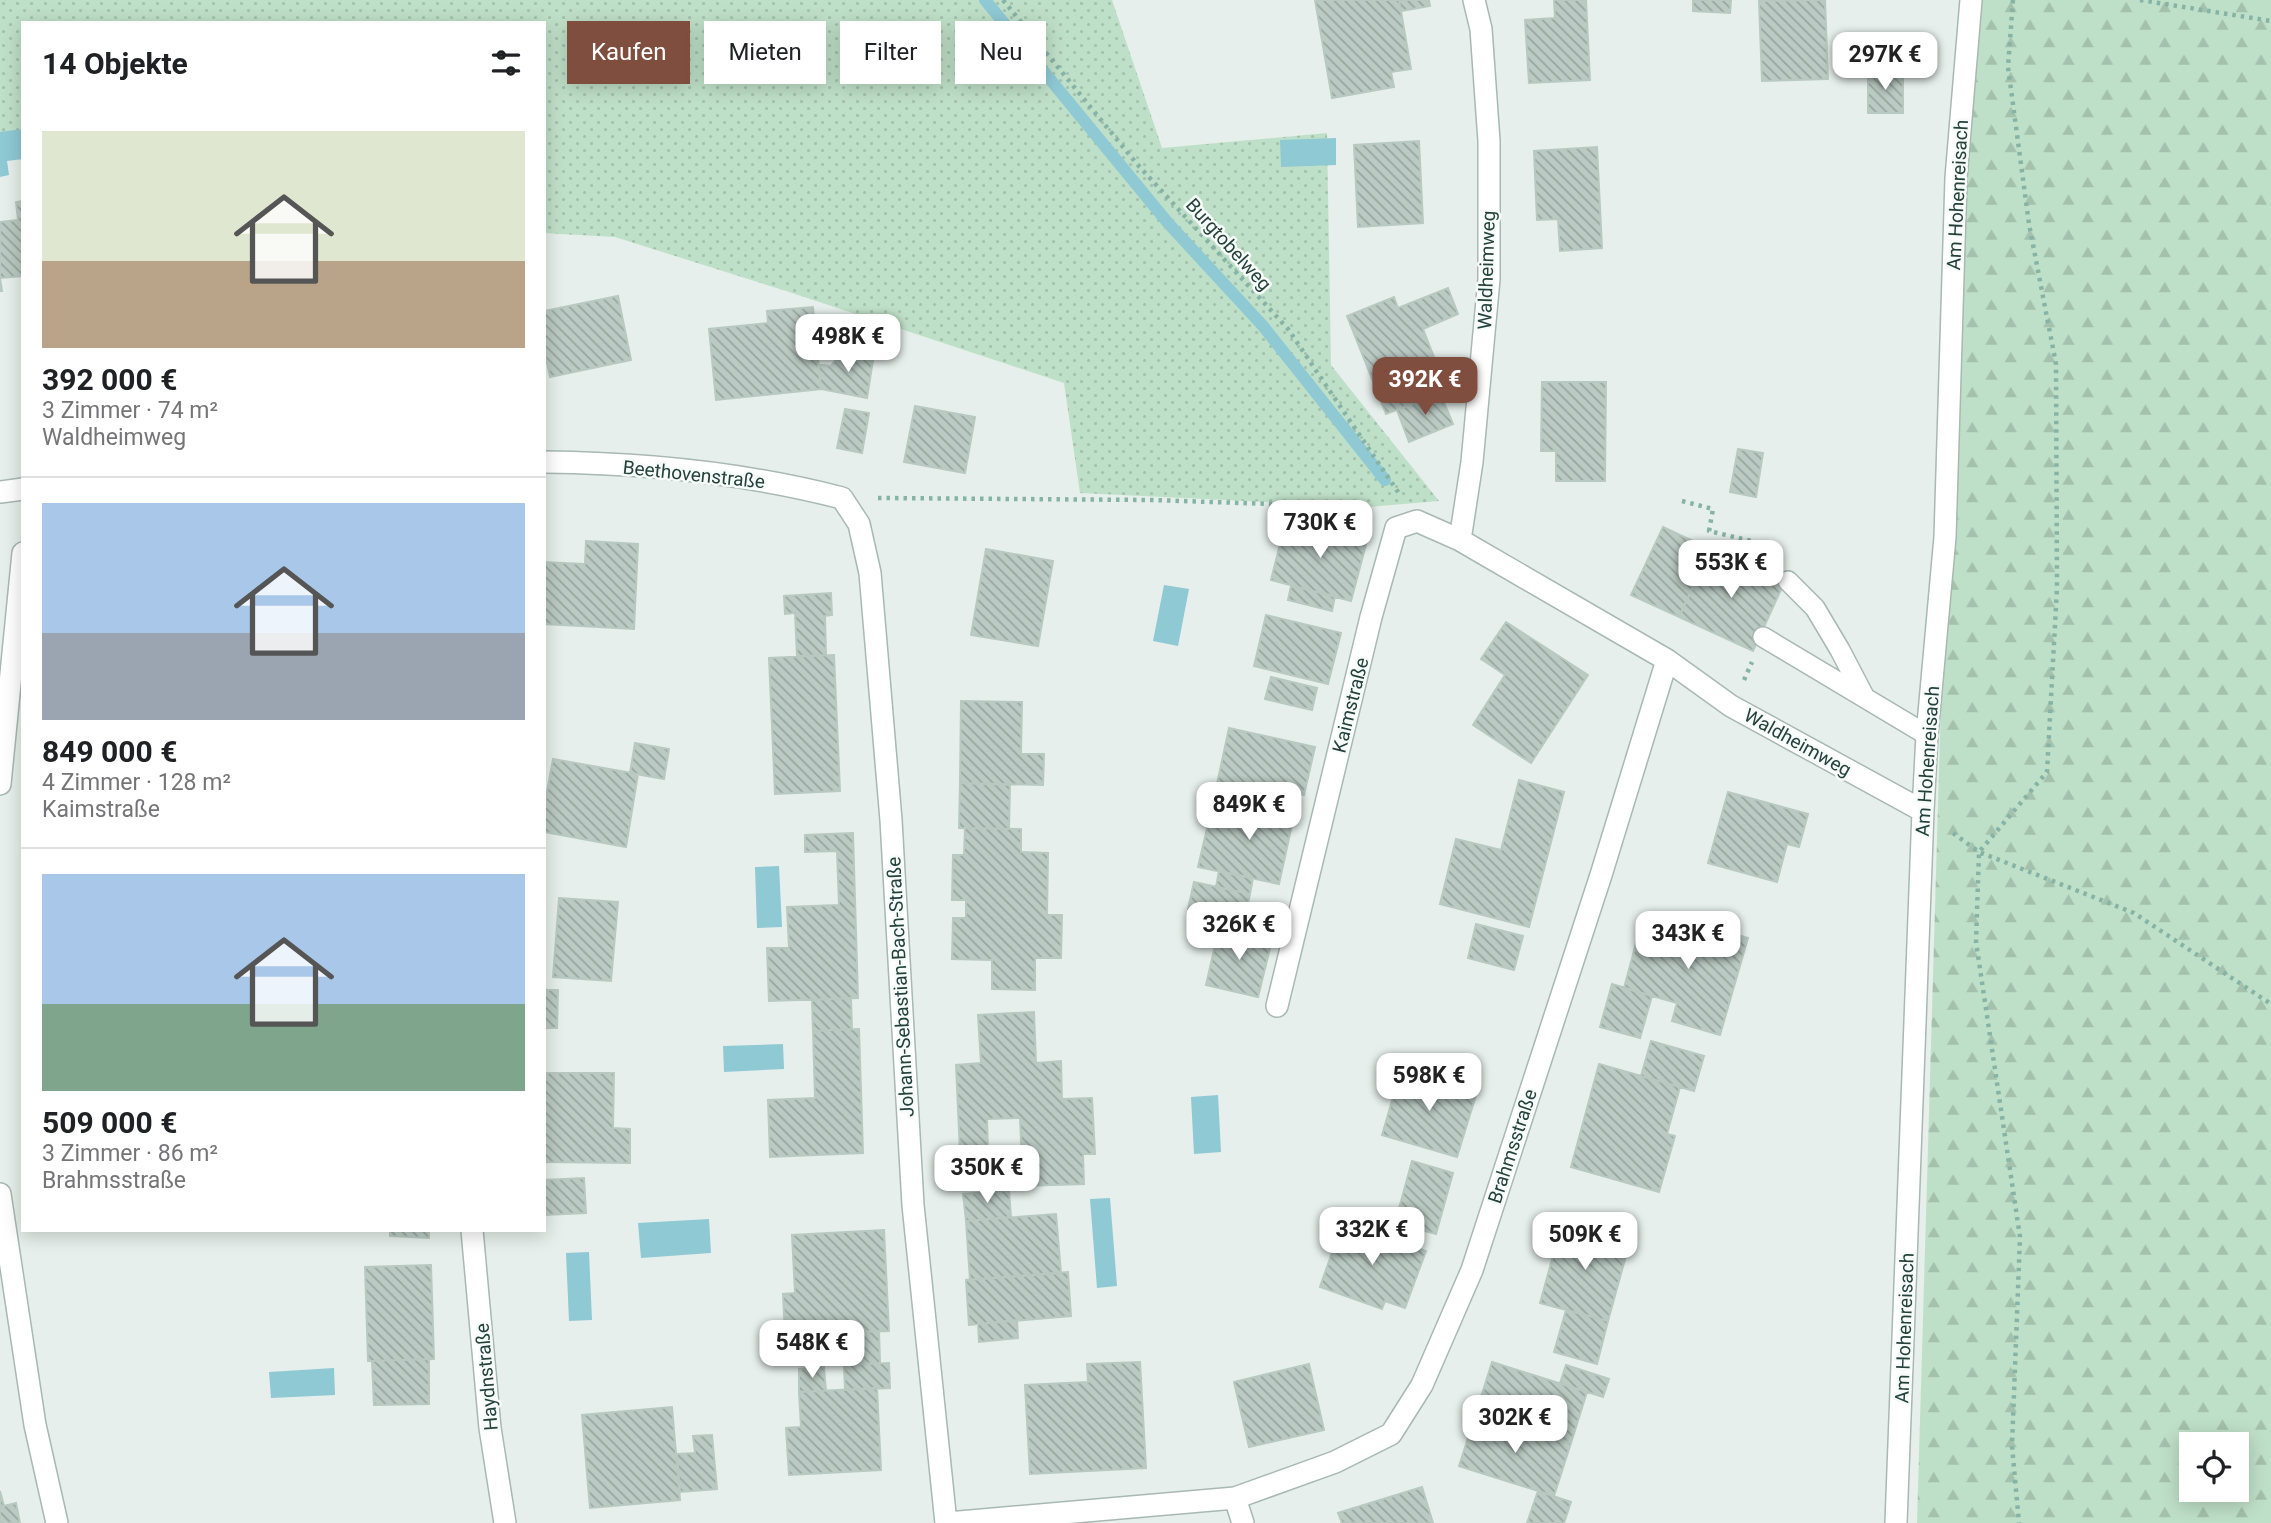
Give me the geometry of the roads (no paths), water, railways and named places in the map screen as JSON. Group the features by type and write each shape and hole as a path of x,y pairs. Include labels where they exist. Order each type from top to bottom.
{"street":[{"name":"Waldheimweg","path":"1460,540 1472,462 1489,279 1489,141 1481,29 1474,0"},
{"name":"Am Hohenreisach","path":"1896,1523 1923,811 1945,537 1956,178 1971,0"},
{"name":"Beethovenstraße","path":"546,462 707,472 790,485 842,498"},
{"path":"0,492 21,489"},
{"name":"Johann-Sebastian-Bach-Straße","path":"842,498 859,524 870,573 891,820 913,1205 947,1523"},
{"name":"Waldheimweg","path":"1407,524 1460,540 1667,660 1731,706 1923,811"},
{"name":"Kaimstraße","path":"1277,1006 1371,617 1407,524"},
{"path":"0,784 21,572"},
{"name":"Brahmsstraße","path":"947,1523 1235,1498 1335,1462 1391,1434 1422,1385 1472,1270 1601,874 1667,660"},
{"path":"0,1194 35,1425 57,1523"},
{"name":"Haydnstraße","path":"472,1232 490,1429 505,1523"},
{"path":"1235,1498 1243,1523"}],"lane":[{"path":"1788,580 1815,608 1865,699"},
{"path":"1763,637 1927,735"}],"water":[{"path":"21,129 21,159 7,161 9,175 0,177 0,132"},
{"path":"1336,138 1336,165 1281,167 1280,140"},
{"path":"1164,585 1189,589 1178,646 1153,641"},
{"path":"779,866 782,927 757,928 755,867"},
{"path":"783,1044 784,1069 724,1072 723,1046"},
{"path":"1218,1095 1221,1152 1194,1154 1191,1097"},
{"path":"1110,1198 1117,1286 1097,1288 1090,1199"},
{"path":"709,1219 711,1253 641,1258 638,1223"},
{"path":"589,1252 592,1320 569,1321 566,1253"},
{"path":"334,1368 335,1395 271,1398 269,1372"}],"waterway":[{"path":"985,0 1168,223 1263,326 1385,480"}]}
